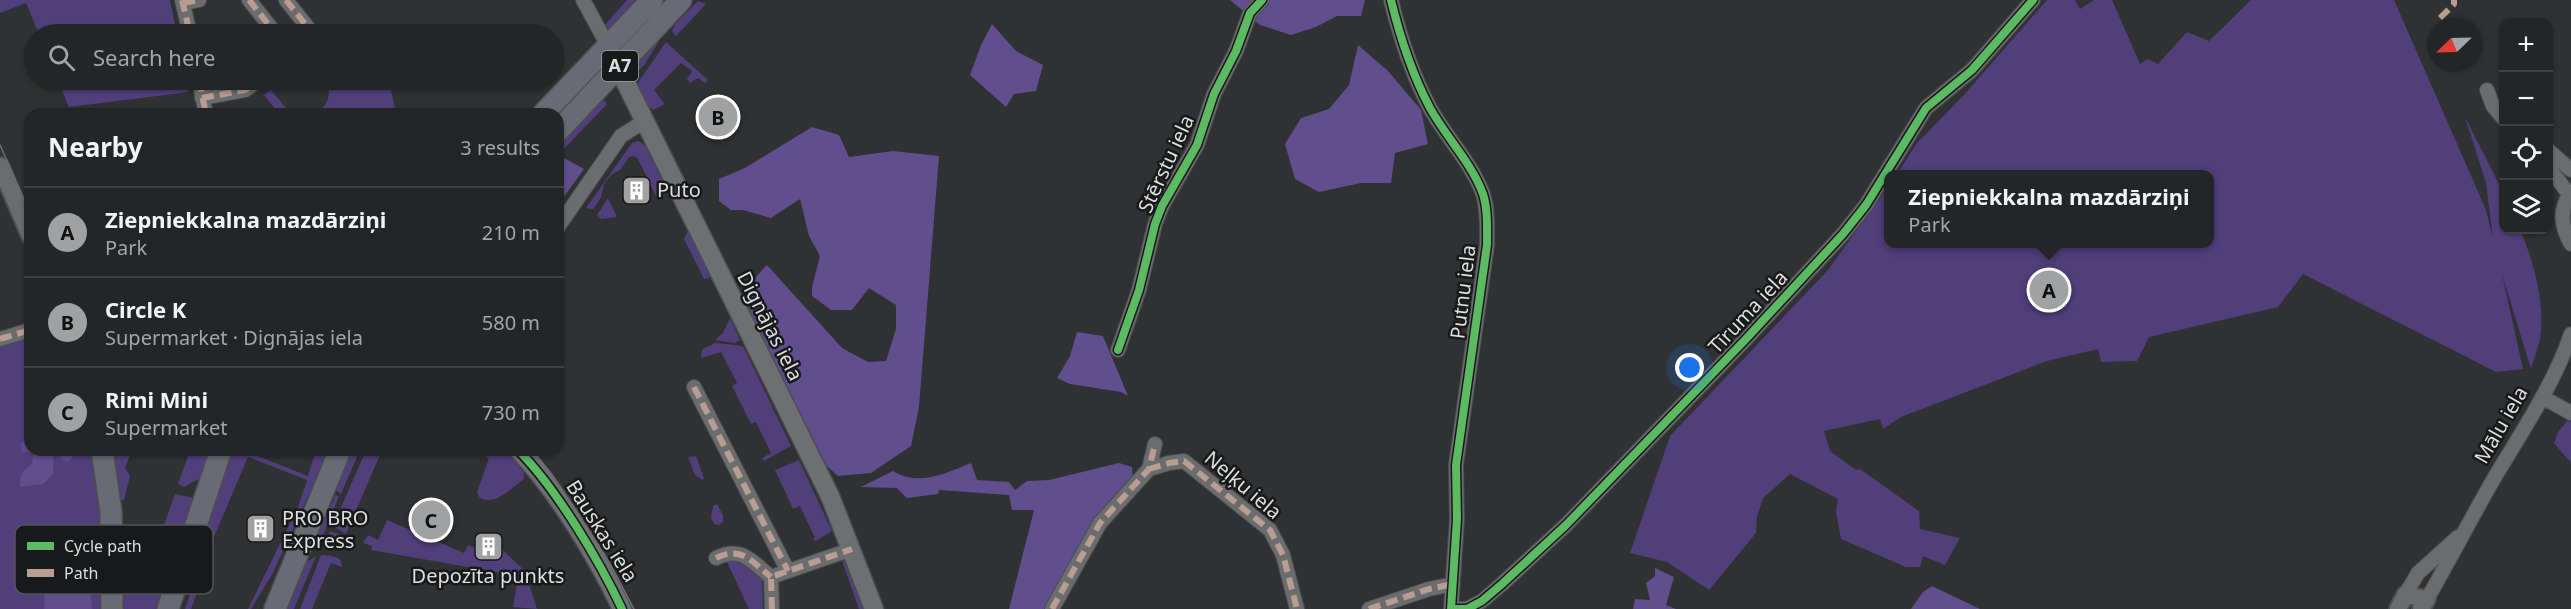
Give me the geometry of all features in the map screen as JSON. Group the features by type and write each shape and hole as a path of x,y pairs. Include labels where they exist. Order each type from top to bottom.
{"highway":[{"name":"A7","path":"549,108 652,0"},
{"name":"A7","path":"564,125 681,0"},
{"path":"103,456 111,525"},
{"path":"196,525 219,456"},
{"path":"275,609 338,456"},
{"path":"112,594 112,609"},
{"path":"168,609 173,594"}],"main road":[{"name":"Dignājas iela","path":"618,67 812,459 852,549 874,609"},
{"name":"Bauskas iela","path":"523,456 540,475 563,509 603,573 622,609"}],"street":[{"path":"188,24 183,2 200,0"},
{"path":"249,0 266,24"},
{"path":"286,0 304,24"},
{"path":"583,0 608,46"},
{"name":"Stērstu iela","path":"1118,350 1139,290 1155,224 1162,206 1197,145 1214,94 1236,51 1250,13 1262,0"},
{"name":"Putnu iela","path":"1391,0 1418,85 1474,176 1484,196 1487,219 1487,244 1456,465 1452,609"},
{"name":"Tīruma iela","path":"1888,170 1926,108 1972,70 2033,0"},
{"path":"201,90 204,108"},
{"path":"202,98 245,90"},
{"path":"2499,101 2487,90 2493,106 2499,113"},
{"path":"564,218 621,136 644,122"},
{"path":"2553,154 2571,170"},
{"path":"0,166 24,222"},
{"path":"2553,173 2570,193 2563,206 2562,220 2564,233 2571,244"},
{"name":"Tīruma iela","path":"1452,609 1467,609 1474,605 1502,584 1566,525 1745,340 1843,234 1866,205 1884,176"},
{"path":"0,339 24,332"},
{"name":"Mālu iela","path":"2462,533 2418,573 2401,602 2424,604 2462,533 2542,397 2566,350 2571,334"},
{"path":"694,387 788,572"},
{"path":"2542,397 2571,412"},
{"path":"1052,609 1100,523 1149,469 1155,444"},
{"name":"Neļķu iela","path":"1149,469 1184,461 1270,530 1283,555 1297,609"},
{"path":"771,577 852,549"},
{"path":"716,558 735,552 744,555 771,577 772,609"},
{"path":"1369,609 1453,584"}],"shaded area":[{"path":"0,0 170,0 175,24 35,24 26,3 0,13"},
{"path":"627,0 642,0 611,30 603,27"},
{"path":"1230,0 1365,0 1361,16 1337,16 1316,27 1291,35 1260,25"},
{"path":"2047,0 2075,0 2080,9 2094,0 2112,0 2140,64 2148,59 2158,64 2187,32 2209,41 2251,0 2394,0 2486,210 2493,239 2486,183 2465,117 2499,184 2499,234 2522,234 2525,241 2541,306 2541,332 2531,369 2502,274 2523,369 2496,372 2303,274 2278,307 2149,337 2137,361 2101,362 2098,349 2047,361 1901,417 1883,429 1880,419 1824,431 1830,451 1856,470 1860,469 1919,511 1920,529 1960,538 1945,565 1923,556 1920,567 1906,567 1841,539 1836,511 1838,499 1790,474 1763,498 1757,517 1756,533 1709,590 1667,562 1630,553 1670,436 1828,270 1884,193 1884,248 2214,248 2214,170 1900,170 1917,143 1962,97"},
{"path":"698,1 706,4 676,36 672,31 675,24"},
{"path":"992,24 1016,51 1043,65 1036,91 1014,94 1006,107 970,75"},
{"path":"659,35 662,36 645,64 632,77 631,71 636,60"},
{"path":"666,42 708,80 705,83 698,78 690,83 687,79 692,71 681,63 654,90 665,104 653,110 645,103 637,84"},
{"path":"1358,45 1388,71 1421,110 1428,144 1395,153 1391,183 1361,183 1319,192 1295,179 1285,144 1301,118 1329,109 1349,85"},
{"path":"62,90 188,90 189,92 69,107"},
{"path":"271,90 286,108 274,108 264,95"},
{"path":"329,90 391,90 395,108 323,108"},
{"path":"600,96 607,104 564,149 564,135"},
{"path":"812,127 839,135 849,157 893,151 939,156 919,407 911,446 871,473 838,476 821,461 757,330 748,300 754,281 767,265 842,348 868,362 886,361 896,329 896,305 869,288 852,310 831,310 812,296 820,256 809,236 800,199 771,218 743,210 731,210 719,201 719,179 745,168"},
{"path":"638,141 648,149 657,164 663,180 664,193 656,196 638,159 634,156 629,157 620,170 611,175 604,184 601,198 593,209 586,208 632,143"},
{"path":"564,158 584,169 564,197"},
{"path":"608,198 617,217 601,219 597,215"},
{"path":"688,231 709,278 704,279 684,239"},
{"path":"730,318 740,340 735,343 715,340 723,333"},
{"path":"1077,332 1103,336 1128,396 1121,392 1070,384 1057,378 1070,356"},
{"path":"24,336 24,456 95,456 100,525 15,525 15,594 105,594 106,609 0,609 0,342"},
{"path":"715,343 743,346 791,446 764,461 762,458 771,453 756,422 751,424 732,386 737,383 721,352 701,358 702,349"},
{"path":"2568,420 2571,422 2571,463 2554,443 2558,432"},
{"path":"24,440 24,452 22,451 21,444"},
{"path":"33,456 54,456 53,474 43,484 20,487 22,474 32,464"},
{"path":"60,456 73,456 69,462 61,459"},
{"path":"115,456 130,456 125,468 130,476 124,500 120,500"},
{"path":"188,456 211,456 202,477 184,487 178,484"},
{"path":"230,456 258,456 308,476 314,456 326,456 273,573 251,609 248,609 298,507 307,480 248,457 213,539 213,525 205,525"},
{"path":"345,456 357,456 341,494 335,490"},
{"path":"363,456 379,456 346,534 333,526"},
{"path":"484,456 509,456 524,472 524,479 496,499 485,500 479,497 477,492 489,458"},
{"path":"696,456 704,478 702,480 695,475 688,457"},
{"path":"799,460 832,531 816,541 813,539 815,538 800,506 793,509 775,470"},
{"path":"971,463 977,480 1009,482 1015,490 1027,481 1049,480 1119,463 1132,467 1133,483 1094,520 1046,609 1009,609 1034,510 1012,510 1009,495 939,490 938,494 907,498 897,488 861,487 893,471 912,478 932,477"},
{"path":"175,494 194,498 185,525 164,525"},
{"path":"335,495 339,496 320,544 312,544 324,514 327,515"},
{"path":"717,504 723,515 723,522 719,525 714,524 711,518 713,506"},
{"path":"387,520 464,553 468,545 488,554 494,542 525,571 537,609 513,607 518,576 371,550 372,546 363,543 368,535 378,540"},
{"path":"330,531 353,539 344,543 325,544"},
{"path":"321,555 338,558 342,567 331,563 312,609 300,609"},
{"path":"316,556 294,609 286,609 305,563"},
{"path":"735,557 762,577 763,609 749,609 727,562 717,566 716,564"},
{"path":"842,561 847,562 866,609 859,609"},
{"path":"1655,568 1674,577 1666,605 1676,609 1633,609 1635,599 1650,600 1646,583 1655,576"},
{"path":"1932,586 1980,609 1911,609 1923,592"},
{"path":"45,594 90,594 92,609 44,609"},
{"path":"119,594 161,594 156,609 119,609"},
{"path":"190,594 197,594 191,609 185,609"}],"tram line":[{"path":"0,145 24,199"},
{"path":"537,456 552,475 608,560 634,609"}],"marked path":[{"path":"182,0 188,24"},
{"path":"183,3 199,0"},
{"path":"249,0 268,24"},
{"path":"286,0 305,24"},
{"path":"2440,18 2454,4 2454,0"},
{"path":"201,90 205,108"},
{"path":"202,98 245,90"},
{"path":"0,339 24,332"},
{"path":"694,387 788,571"},
{"path":"1052,609 1100,523 1149,469 1155,444"},
{"path":"1149,469 1184,461 1270,530 1283,555 1297,609"},
{"path":"772,609 771,577 852,549"},
{"path":"716,558 725,554 740,554 771,577"},
{"path":"1369,609 1429,589 1453,584"}],"cycle path":[{"path":"1118,350 1139,290 1155,224 1162,206 1197,145 1214,94 1236,51 1250,13 1262,0"},
{"path":"1391,0 1412,69 1430,108 1465,160 1485,200 1487,245 1456,465 1457,519 1451,609"},
{"path":"1888,170 1926,108 1972,70 2033,0"},
{"path":"1453,609 1467,609 1482,601 1566,525 1745,340 1843,234 1866,205 1884,176"},
{"path":"523,456 547,484 576,525 622,609"}],"place":[{"name":"Circle K","path":"718,117"},
{"name":"Puto","path":"636,190"},
{"name":"Ziepniekkalna mazdārziņi","path":"2049,290"},
{"name":"Rimi Mini","path":"431,520"},
{"name":"PRO BRO Express","path":"261,529"},
{"name":"Depozīta punkts","path":"488,546"}]}
